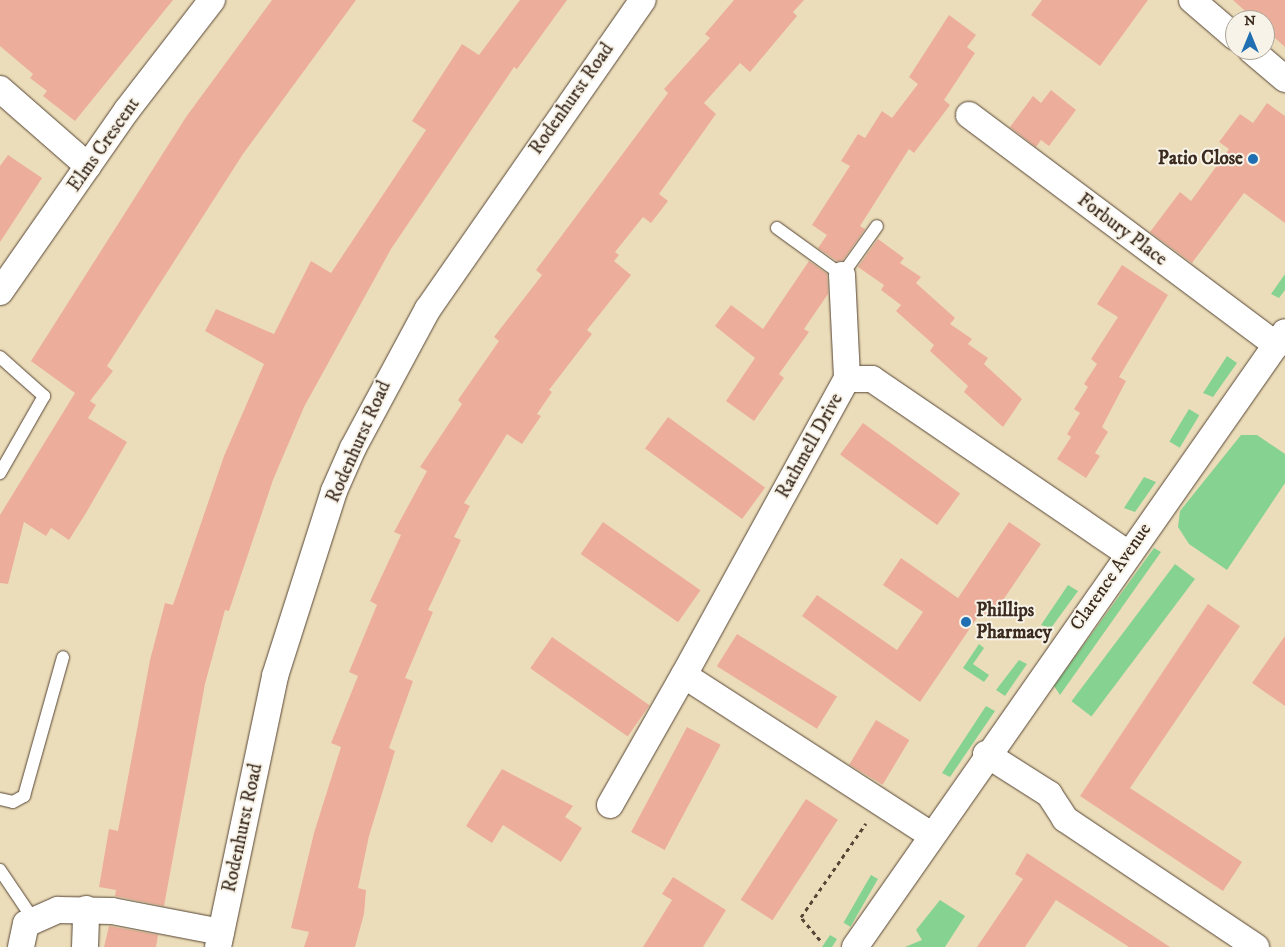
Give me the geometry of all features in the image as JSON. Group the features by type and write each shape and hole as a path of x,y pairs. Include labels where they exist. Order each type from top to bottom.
{"street":[{"name":"Elms Crescent","path":"0,292 88,166 212,0"},
{"name":"Rodenhurst Road","path":"219,940 275,676 332,500 353,448 428,309 642,0"},
{"path":"1192,0 1225,28"},
{"path":"1263,60 1285,79"},
{"path":"0,89 88,166"},
{"name":"Forbury Place","path":"969,115 1280,338"},
{"path":"842,275 847,379"},
{"name":"Clarence Avenue","path":"855,947 986,754 1280,338"},
{"name":"Rathmell Drive","path":"610,805 847,379 872,379 1127,554"},
{"path":"684,674 931,835"},
{"path":"986,754 1048,794 1064,819 1256,947"},
{"path":"21,947 22,930 33,919 58,910 86,909 219,940"},
{"path":"85,947 86,909"}],"lane":[{"path":"777,228 842,275 877,226"},
{"path":"0,357 44,396 0,473"},
{"path":"0,799 13,802 24,796 63,657"},
{"path":"0,870 33,919"}],"path":[{"path":"820,940 801,917 872,815"}],"green space":[{"path":"1285,274 1285,290 1279,298 1271,294"},
{"path":"1227,356 1237,363 1213,397 1203,393"},
{"path":"1189,409 1199,415 1180,448 1169,442"},
{"path":"1241,435 1257,435 1285,454 1285,483 1227,570 1189,544 1178,527 1180,511"},
{"path":"1144,477 1156,482 1135,512 1124,508"},
{"path":"1154,548 1161,552 1060,695 1054,686"},
{"path":"1175,564 1195,579 1091,716 1071,701"},
{"path":"1068,585 1078,591 1051,628 1041,625"},
{"path":"979,644 984,648 973,664 989,675 984,682 963,668"},
{"path":"1019,660 1027,664 1005,696 996,690"},
{"path":"986,706 995,711 950,777 942,773"},
{"path":"871,875 878,879 850,927 844,923"},
{"path":"940,900 965,916 945,947 905,947 922,940 916,930"},
{"path":"830,935 837,939 832,947 822,947"}],"building":[{"path":"0,0 173,0 75,121 43,96 47,91 30,78 33,74 0,46"},
{"path":"272,0 356,0 243,154 107,366 113,371 90,401 96,405 88,418 127,442 86,513 69,540 51,528 46,536 24,522 8,584 0,583 0,515 75,393 31,361 186,117"},
{"path":"520,0 567,0 517,69 514,67 391,249 304,407 273,480 229,611 225,610 205,684 164,906 115,896 116,890 99,887 109,829 118,831 150,660 165,603 173,605 224,456 264,364 205,331 216,309 274,334 311,261 331,273 426,130 412,121 462,44 479,55"},
{"path":"734,0 804,0 793,12 797,16 750,72 740,63 704,103 716,114 659,194 668,201 651,223 643,217 615,252 619,255 614,261 631,275 587,330 592,334 549,390 552,392 537,414 541,416 522,444 507,434 464,503 470,506 454,537 461,540 428,610 433,612 405,678 413,681 389,748 395,751 369,836 358,888 366,890 364,914 355,947 304,947 309,932 291,928 314,833 341,747 331,743 358,676 349,672 377,605 370,601 401,535 394,532 427,471 420,467 462,404 458,400 499,341 494,337 542,275 536,270 668,93 664,89 710,38 705,34"},
{"path":"1042,0 1148,0 1100,66 1031,15"},
{"path":"1233,0 1285,0 1285,47 1275,38 1275,10 1244,10"},
{"path":"949,15 976,35 967,47 975,53 944,100 950,105 914,153 909,149 860,226 865,229 843,260 837,261 818,248 827,235 812,225 850,166 841,161 858,134 865,138 882,111 892,118 918,84 909,77"},
{"path":"1051,90 1076,110 1049,146 1041,140 1036,147 1010,127 1033,96 1041,103"},
{"path":"1267,103 1285,116 1285,223 1244,193 1192,263 1150,232 1180,192 1191,201 1229,149 1219,142 1240,114 1253,123"},
{"path":"8,155 42,178 0,242 0,166"},
{"path":"878,239 904,258 900,263 921,277 916,283 955,318 950,324 972,339 968,344 988,358 984,364 1022,399 1003,427 964,392 968,386 930,351 934,345 896,311 901,305 881,290 884,285 858,267"},
{"path":"809,261 827,274 828,294 804,329 809,332 779,374 784,378 754,421 726,401 755,358 715,326 731,305 763,329"},
{"path":"1122,265 1168,295 1119,377 1126,381 1102,427 1108,432 1095,453 1100,456 1086,478 1057,459 1071,437 1067,434 1080,413 1074,409 1088,387 1084,384 1097,364 1091,359 1118,317 1097,304"},
{"path":"668,417 765,488 742,519 645,449"},
{"path":"863,423 960,494 937,525 840,455"},
{"path":"603,522 700,590 678,622 581,554"},
{"path":"1009,522 1041,544 991,618 981,612 920,702 802,616 817,595 897,650 923,612 883,585 901,558 958,598"},
{"path":"1208,604 1240,626 1130,788 1242,862 1223,891 1080,796"},
{"path":"737,634 837,697 817,729 717,666"},
{"path":"1285,636 1285,706 1252,683"},
{"path":"552,637 649,705 628,736 530,668"},
{"path":"876,720 909,740 883,785 849,765"},
{"path":"687,727 721,745 665,850 631,832"},
{"path":"502,769 573,806 565,817 582,828 561,862 503,825 492,843 466,826"},
{"path":"806,799 838,820 773,920 741,900"},
{"path":"1027,853 1170,947 1129,947 1056,900 1025,947 977,947 1023,879 1015,874"},
{"path":"673,877 726,910 703,947 643,947 672,900 662,894"},
{"path":"109,926 158,935 156,947 104,947"}],"place":[{"name":"Patio Close","path":"1253,159"},
{"name":"Phillips Pharmacy","path":"966,622"}]}
